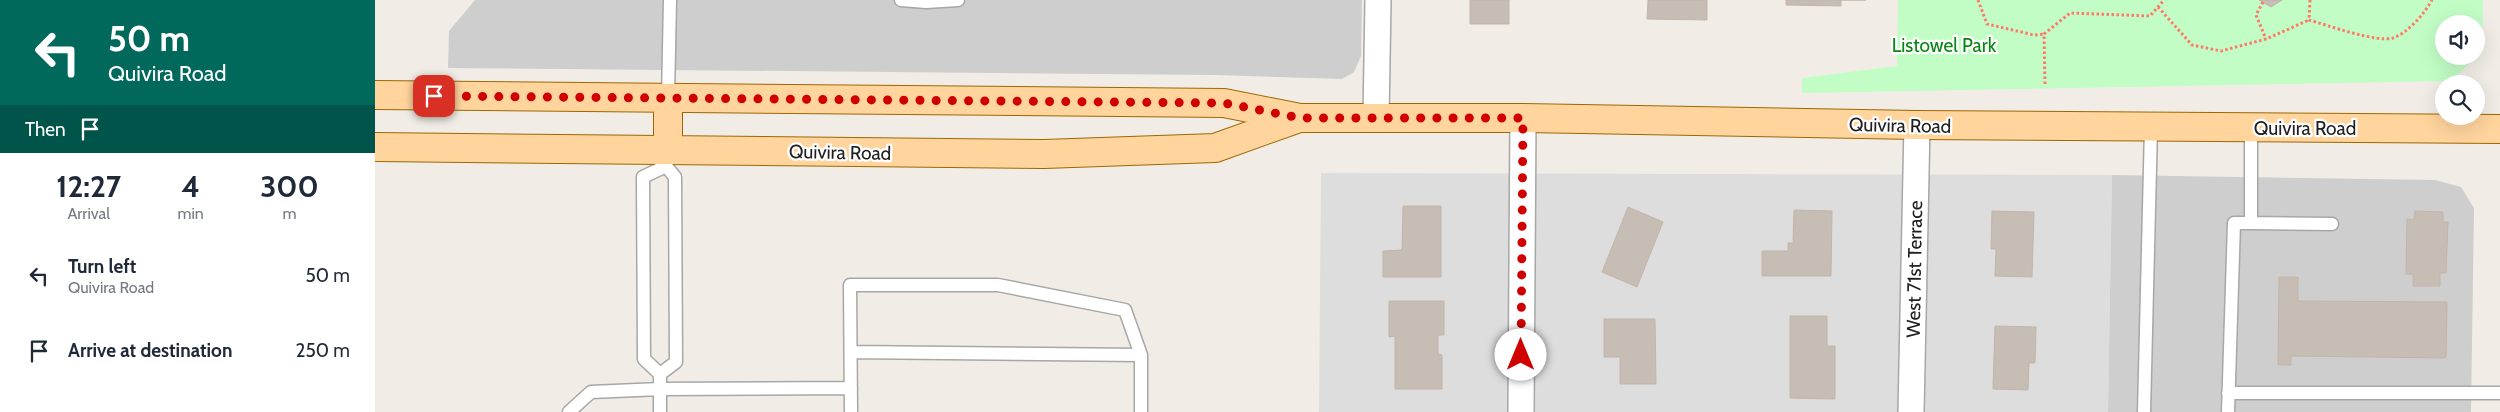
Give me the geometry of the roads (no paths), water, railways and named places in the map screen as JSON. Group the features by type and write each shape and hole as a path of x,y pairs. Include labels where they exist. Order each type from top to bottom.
{"main road":[{"name":"Quivira Road","path":"375,95 1224,103 1300,118 1523,118 1917,126 2500,129"},
{"path":"667,158 668,98"},
{"name":"Quivira Road","path":"375,147 667,158 1044,154 1215,148 1300,118"}],"street":[{"path":"1376,118 1378,0"},
{"path":"1521,412 1523,118"},
{"name":"West 71st Terrace","path":"1911,412 1917,126"}],"lane":[{"path":"668,98 670,0"},
{"path":"901,0 958,0"},
{"path":"2144,412 2151,127"},
{"path":"2251,128 2251,223"},
{"path":"660,374 676,362 675,177 667,158 643,177 644,359 660,374 660,412"},
{"path":"2228,412 2234,222 2332,224"},
{"path":"851,412 850,285 998,285 1125,310 1141,355 1141,412"},
{"path":"851,352 1141,355"},
{"path":"569,412 591,392 660,389 851,388"},
{"path":"2228,394 2500,393"}],"park label":[{"name":"Listowel Park","path":"1944,45"}]}
